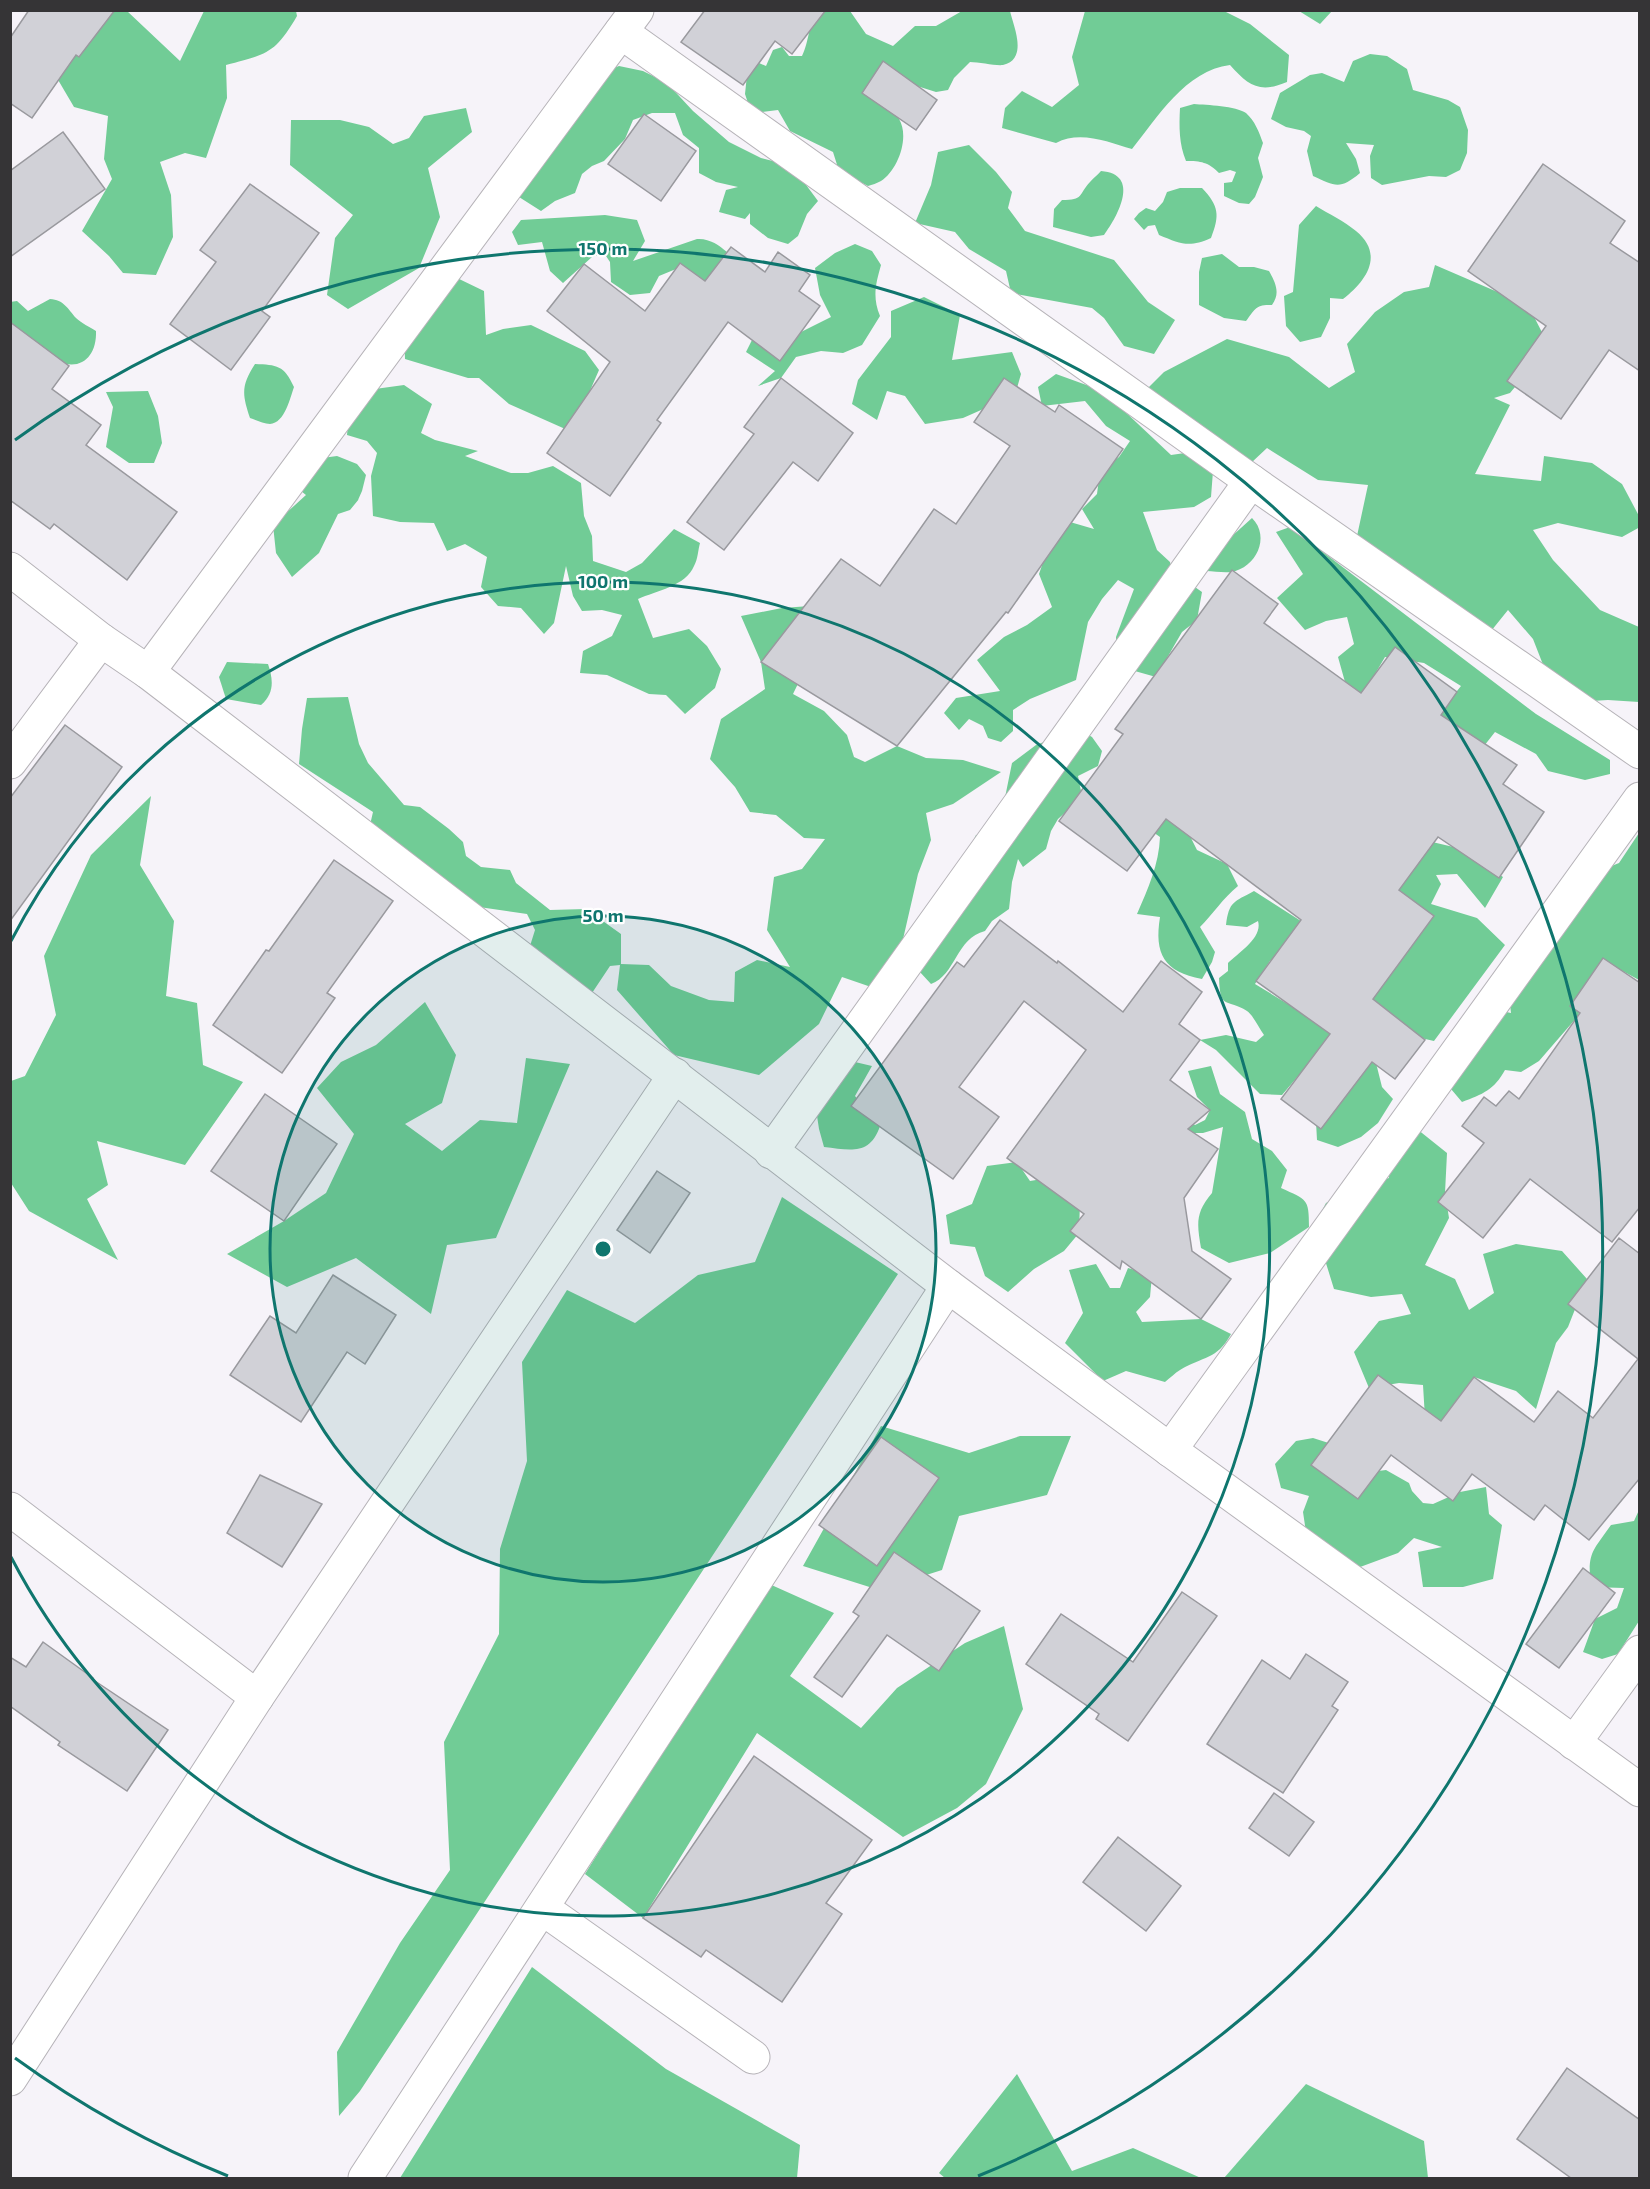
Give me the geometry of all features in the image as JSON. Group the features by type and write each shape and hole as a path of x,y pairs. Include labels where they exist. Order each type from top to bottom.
{"street":[{"path":"148,672 629,21 1251,481 1640,752"},
{"path":"771,1152 1251,481"},
{"path":"10,569 101,640 148,672 948,1286 1170,1450 1640,1790"},
{"path":"10,762 101,640"},
{"path":"1170,1450 1640,799"},
{"path":"10,2079 256,1697 675,1075"},
{"path":"365,2178 948,1286"},
{"path":"10,1509 256,1697"},
{"path":"1574,1743 1640,1652"},
{"path":"542,1908 753,2057"}],"green space":[{"path":"50,11 127,11 180,61 204,11 296,11 297,16 289,29 269,51 226,65 227,98 206,158 185,153 160,162 171,195 173,237 156,275 123,273 109,256 82,231 112,179 104,159 108,116 74,107 54,73"},
{"path":"818,11 850,11 866,34 893,46 915,26 936,26 962,11 1010,11 1016,33 1017,49 1011,62 1003,65 970,62 954,78 948,90 936,92 901,81 876,89 899,119 902,126 903,144 893,169 881,181 868,186 839,171 833,152 790,131 778,110 762,112 750,109 745,94 747,75 759,63 766,66 773,50 782,47 789,56 802,56"},
{"path":"1085,11 1224,11 1250,24 1289,55 1287,82 1277,86 1261,87 1243,78 1230,65 1214,69 1200,76 1174,97 1132,149 1084,137 1065,139 1056,143 1002,128 1005,108 1022,91 1052,107 1079,85 1072,57"},
{"path":"1299,11 1332,11 1320,24"},
{"path":"1370,54 1387,56 1407,69 1413,90 1448,100 1460,107 1468,130 1467,153 1460,170 1446,177 1429,176 1382,185 1371,178 1370,156 1374,145 1346,143 1356,159 1360,173 1347,182 1337,185 1313,176 1307,151 1311,136 1304,131 1286,127 1271,119 1280,93 1310,75 1322,73 1344,82 1353,61"},
{"path":"619,66 643,71 667,83 693,111 729,142 761,158 792,166 818,201 807,214 798,236 788,244 768,238 750,224 750,213 745,219 719,212 726,190 738,187 716,182 699,173 699,148 683,135 675,113 652,113 633,120 625,139 604,161 592,166 582,174 575,193 555,201 541,211 505,188 520,139 555,128 596,75"},
{"path":"1194,104 1221,106 1241,111 1249,116 1256,127 1263,143 1258,158 1263,177 1255,197 1249,204 1239,203 1224,196 1224,183 1232,182 1236,172 1230,170 1219,173 1204,163 1186,161 1180,135 1180,108"},
{"path":"466,108 472,132 428,168 440,217 419,268 348,309 327,295 335,238 353,215 290,165 291,120 340,120 369,127 393,144 409,138 424,116"},
{"path":"969,145 1012,192 1008,208 1025,231 1114,260 1148,302 1175,320 1154,354 1124,346 1104,318 1092,308 1011,293 1006,271 969,249 955,232 915,223 931,185 938,152"},
{"path":"1101,171 1113,174 1120,180 1123,188 1120,207 1104,235 1091,237 1053,227 1054,209 1062,200 1080,196"},
{"path":"1180,188 1202,188 1212,200 1217,217 1211,238 1191,244 1179,243 1159,235 1155,225 1148,226 1144,230 1134,219 1146,208 1155,211 1163,202 1167,192"},
{"path":"1316,206 1356,231 1365,240 1371,258 1365,276 1351,292 1343,299 1330,298 1330,318 1321,337 1300,342 1286,326 1284,296 1293,292 1299,225"},
{"path":"605,215 637,220 645,241 633,261 701,239 714,243 727,252 722,272 715,284 693,285 676,269 659,276 650,293 630,295 611,282 610,262 604,253 592,257 563,283 550,271 542,242 518,245 512,232 521,220"},
{"path":"855,244 872,251 881,265 875,296 880,316 862,345 843,353 821,351 796,357 781,378 758,386 775,371 746,352 754,336 773,346 831,317 820,295 815,268 835,253"},
{"path":"1222,254 1239,267 1254,267 1269,271 1277,292 1272,305 1262,305 1256,308 1246,321 1224,318 1199,305 1199,272 1202,258"},
{"path":"1435,265 1528,305 1549,346 1510,393 1494,398 1510,405 1475,474 1541,481 1544,456 1592,463 1622,484 1639,516 1640,527 1622,537 1558,523 1533,530 1553,560 1600,610 1639,627 1639,702 1608,700 1558,703 1533,639 1508,610 1479,646 1357,536 1368,485 1318,480 1267,448 1251,463 1142,394 1164,372 1227,339 1289,357 1329,388 1355,372 1347,344 1375,312 1404,292 1429,287"},
{"path":"455,277 484,291 486,335 503,329 531,325 585,351 599,370 572,432 509,404 479,378 468,378 405,359 404,327"},
{"path":"924,297 960,315 952,360 1012,352 1021,374 1015,395 963,418 925,424 905,396 887,391 877,420 852,404 858,380 891,337 891,311"},
{"path":"50,299 62,303 78,320 96,331 94,348 86,360 66,364 46,356 25,334 11,346 10,302 17,301 28,311"},
{"path":"255,364 269,365 283,370 294,387 283,415 275,423 268,424 250,418 244,390 247,378"},
{"path":"1056,374 1103,391 1171,455 1192,452 1213,471 1211,497 1194,507 1143,512 1157,550 1170,562 1172,571 1202,592 1197,620 1182,632 1156,677 1117,666 1116,637 1134,589 1118,580 1102,599 1088,622 1076,680 1030,699 1013,710 1013,731 1001,742 988,738 983,726 969,719 959,730 944,713 956,698 1000,691 977,660 1004,637 1027,625 1052,607 1039,574 1051,539 1070,522 1094,529 1082,509 1097,494 1100,471 1119,457 1130,441 1106,426 1085,401 1042,406 1038,387"},
{"path":"404,385 432,404 421,433 435,440 478,451 465,456 511,473 528,473 553,466 581,483 584,516 592,536 593,561 626,572 642,563 674,529 700,543 690,573 670,587 638,599 653,638 689,629 707,646 721,669 715,688 685,714 666,695 649,694 607,675 580,673 583,651 612,636 622,615 602,610 582,611 573,596 566,566 554,623 544,634 521,608 498,606 481,587 487,557 465,544 447,551 434,523 400,522 373,516 371,476 377,453 367,441 347,435 350,401 375,389"},
{"path":"148,391 158,416 162,443 154,463 129,463 106,447 113,407 106,392"},
{"path":"337,456 357,464 366,475 362,491 350,510 338,514 319,553 292,577 276,553 273,525 306,495 291,483 315,459"},
{"path":"1252,518 1258,526 1260,542 1258,551 1248,565 1231,572 1206,571 1208,541 1231,537"},
{"path":"1290,527 1536,714 1610,760 1610,774 1585,780 1548,771 1536,754 1495,732 1466,769 1431,824 1441,711 1461,686 1424,663 1385,657 1351,723 1345,682 1338,657 1354,644 1347,617 1326,621 1305,630 1277,598 1303,574 1276,532"},
{"path":"810,606 811,657 793,694 824,711 847,735 854,757 865,762 897,746 926,758 963,760 1001,772 953,804 926,813 931,840 918,874 895,974 874,988 842,977 819,1024 759,1075 674,1055 617,990 620,965 610,966 592,993 530,946 535,930 527,914 431,900 370,825 373,812 299,764 307,698 348,697 359,744 368,763 404,805 420,807 463,842 466,856 481,867 510,870 516,883 550,910 586,909 621,934 621,964 649,965 671,986 709,1000 734,1002 735,972 757,960 790,967 767,930 774,877 802,869 825,839 804,838 776,815 750,812 735,787 710,759 721,719 765,689 761,662 741,616 782,608"},
{"path":"227,662 268,664 272,686 269,696 261,705 226,699 219,677"},
{"path":"1078,729 1092,737 1102,751 1098,766 1078,776 1081,791 1079,800 1058,819 1051,831 1046,849 1023,867 1018,859 1012,882 1009,909 992,921 985,931 968,941 946,973 931,984 907,958 959,872 976,835 998,832 1012,763 1036,745"},
{"path":"1118,783 1190,836 1197,850 1227,864 1238,886 1200,927 1215,952 1202,979 1179,972 1164,959 1159,941 1160,917 1137,914 1155,867 1160,837 1102,796"},
{"path":"151,796 140,865 174,921 166,996 197,1003 203,1065 243,1082 185,1165 97,1141 108,1185 87,1199 118,1260 29,1211 11,1183 11,1081 25,1076 56,1015 44,956 91,855"},
{"path":"1639,833 1639,980 1619,969 1592,975 1578,1016 1539,1061 1521,1072 1505,1070 1487,1091 1462,1102 1440,1076 1492,1009 1511,1013 1505,962 1577,880 1619,863"},
{"path":"1428,841 1462,849 1503,877 1485,908 1457,874 1436,875 1441,884 1431,904 1477,918 1505,945 1434,1041 1412,1036 1371,1043 1382,1087 1393,1099 1378,1123 1361,1137 1338,1147 1317,1140 1316,1122 1304,1069 1282,1095 1260,1094 1216,1050 1200,1040 1226,1035 1256,1042 1264,1035 1249,1013 1226,1002 1221,995 1219,978 1228,971 1228,963 1253,939 1259,927 1258,921 1247,927 1226,925 1229,911 1237,900 1254,891 1329,939 1288,952 1270,961 1255,984 1324,1026 1399,890 1416,852"},
{"path":"425,1002 456,1055 442,1103 405,1124 442,1151 480,1120 517,1123 526,1058 570,1064 496,1238 447,1245 431,1314 356,1258 287,1287 227,1254 284,1221 326,1193 354,1134 317,1088 341,1062 376,1045"},
{"path":"855,1062 872,1066 855,1096 880,1126 876,1136 865,1147 851,1150 824,1147 814,1096"},
{"path":"1211,1066 1220,1094 1245,1112 1252,1139 1272,1151 1287,1170 1281,1188 1305,1201 1308,1210 1309,1227 1270,1253 1229,1263 1201,1248 1198,1225 1200,1213 1212,1193 1223,1127 1203,1133 1167,1133 1175,1113 1195,1125 1205,1120 1210,1110 1197,1097 1188,1071"},
{"path":"1417,1129 1447,1153 1445,1193 1449,1218 1425,1265 1455,1279 1469,1310 1494,1293 1483,1254 1516,1244 1562,1251 1587,1279 1568,1327 1556,1343 1536,1409 1516,1391 1474,1377 1441,1421 1425,1418 1423,1385 1399,1383 1369,1388 1354,1352 1379,1321 1411,1314 1402,1294 1371,1297 1334,1289 1325,1260 1304,1245 1326,1203 1358,1187 1389,1178 1390,1140"},
{"path":"1017,1162 1030,1181 1048,1178 1080,1201 1079,1233 1064,1251 1034,1269 1008,1292 985,1276 975,1247 950,1244 946,1215 972,1204 987,1166"},
{"path":"782,1197 898,1274 360,2091 339,2116 337,2052 400,1943 450,1870 444,1742 499,1634 500,1549 527,1461 522,1362 567,1290 635,1323 698,1275 755,1262"},
{"path":"1096,1264 1110,1288 1120,1288 1128,1268 1152,1275 1150,1297 1136,1312 1142,1322 1201,1319 1231,1334 1215,1353 1180,1370 1165,1382 1126,1371 1103,1381 1065,1343 1083,1313 1069,1270"},
{"path":"881,1426 969,1453 1020,1436 1071,1436 1047,1495 959,1516 942,1570 879,1590 803,1566"},
{"path":"1313,1438 1338,1446 1363,1473 1386,1470 1409,1483 1412,1491 1423,1503 1433,1504 1460,1492 1486,1487 1489,1514 1502,1525 1493,1579 1463,1587 1423,1587 1418,1552 1442,1547 1414,1538 1398,1553 1352,1570 1310,1559 1303,1512 1309,1496 1281,1488 1275,1464 1296,1441"},
{"path":"1639,1510 1639,1621 1618,1654 1602,1659 1583,1652 1595,1619 1617,1608 1624,1588 1591,1587 1592,1553 1611,1525 1634,1521"},
{"path":"767,1583 834,1613 790,1676 861,1728 897,1688 965,1643 1004,1626 1023,1709 986,1784 957,1808 903,1837 757,1733 643,1918 585,1874"},
{"path":"532,1967 666,2069 800,2145 797,2178 400,2178"},
{"path":"1017,2074 1072,2171 1133,2148 1201,2178 945,2178 939,2173"},
{"path":"1306,2084 1424,2141 1428,2178 1224,2178"}],"building":[{"path":"29,10 115,10 79,57 76,55 32,118 10,103 10,38"},
{"path":"705,10 826,10 792,54 775,41 743,85 681,42"},
{"path":"883,61 937,100 916,130 862,93"},
{"path":"644,114 696,151 661,201 608,164"},
{"path":"63,132 105,189 10,257 10,171"},
{"path":"1543,164 1625,221 1610,243 1640,263 1640,371 1609,350 1561,419 1507,381 1546,326 1468,271"},
{"path":"250,184 319,233 262,311 270,317 231,370 170,324 216,262 200,250"},
{"path":"731,247 765,272 778,252 810,275 799,291 820,306 780,361 728,322 657,420 661,423 610,496 547,453 610,362 547,311 584,264 645,311 680,263 705,281"},
{"path":"10,322 69,366 52,389 101,425 86,445 177,512 127,580 54,524 50,529 10,500"},
{"path":"781,378 853,433 818,481 793,462 724,550 687,522 754,434 744,427"},
{"path":"1004,378 1055,412 1059,405 1123,449 1008,613 1006,612 897,746 761,662 841,559 880,586 934,509 956,524 1010,446 974,422"},
{"path":"1232,570 1278,604 1264,623 1361,693 1395,647 1457,692 1441,715 1517,765 1503,784 1544,812 1499,878 1438,837 1399,890 1434,916 1373,999 1425,1040 1395,1079 1372,1062 1321,1129 1281,1099 1330,1034 1256,981 1301,920 1166,819 1127,871 1059,821 1123,734 1115,729"},
{"path":"65,725 122,767 10,921 10,798"},
{"path":"334,860 393,901 327,993 335,998 282,1073 213,1025"},
{"path":"1000,920 1057,963 1058,961 1123,1012 1161,961 1202,992 1179,1024 1200,1040 1170,1080 1210,1110 1188,1129 1218,1149 1184,1198 1192,1251 1231,1279 1201,1319 1122,1261 1120,1269 1070,1231 1084,1214 1007,1158 1086,1050 1024,1001 959,1087 999,1117 953,1179 851,1106 957,962 964,967"},
{"path":"1603,958 1640,983 1640,1207 1612,1242 1530,1179 1483,1238 1438,1202 1484,1143 1462,1126 1484,1097 1496,1106 1509,1091 1519,1099 1580,1013 1570,1006"},
{"path":"265,1094 337,1144 284,1221 211,1171"},
{"path":"657,1171 690,1193 650,1253 617,1230"},
{"path":"1619,1238 1640,1254 1640,1478 1589,1540 1545,1505 1534,1520 1472,1474 1453,1501 1391,1455 1358,1499 1311,1465 1378,1375 1441,1421 1474,1377 1534,1422 1558,1391 1593,1418 1638,1359 1568,1304"},
{"path":"333,1275 396,1315 365,1364 347,1352 301,1422 230,1375 270,1316 296,1333"},
{"path":"881,1437 939,1478 877,1566 819,1525"},
{"path":"260,1475 322,1504 282,1567 227,1533"},
{"path":"894,1552 980,1611 939,1671 887,1635 842,1697 814,1677 859,1616 853,1612"},
{"path":"1583,1568 1615,1593 1559,1668 1526,1644"},
{"path":"1182,1592 1217,1616 1128,1741 1096,1719 1099,1714 1026,1664 1061,1614 1133,1662"},
{"path":"43,1642 92,1679 168,1730 127,1791 58,1745 60,1742 10,1706 10,1657 26,1667"},
{"path":"1306,1654 1348,1682 1332,1706 1338,1710 1283,1793 1207,1744 1262,1660 1290,1679"},
{"path":"754,1756 872,1840 826,1903 842,1914 782,2002 706,1950 701,1957 643,1918"},
{"path":"1274,1793 1314,1822 1289,1856 1249,1828"},
{"path":"1118,1837 1181,1886 1146,1931 1083,1882"},
{"path":"1567,2068 1640,2120 1640,2178 1571,2178 1517,2139"}]}
